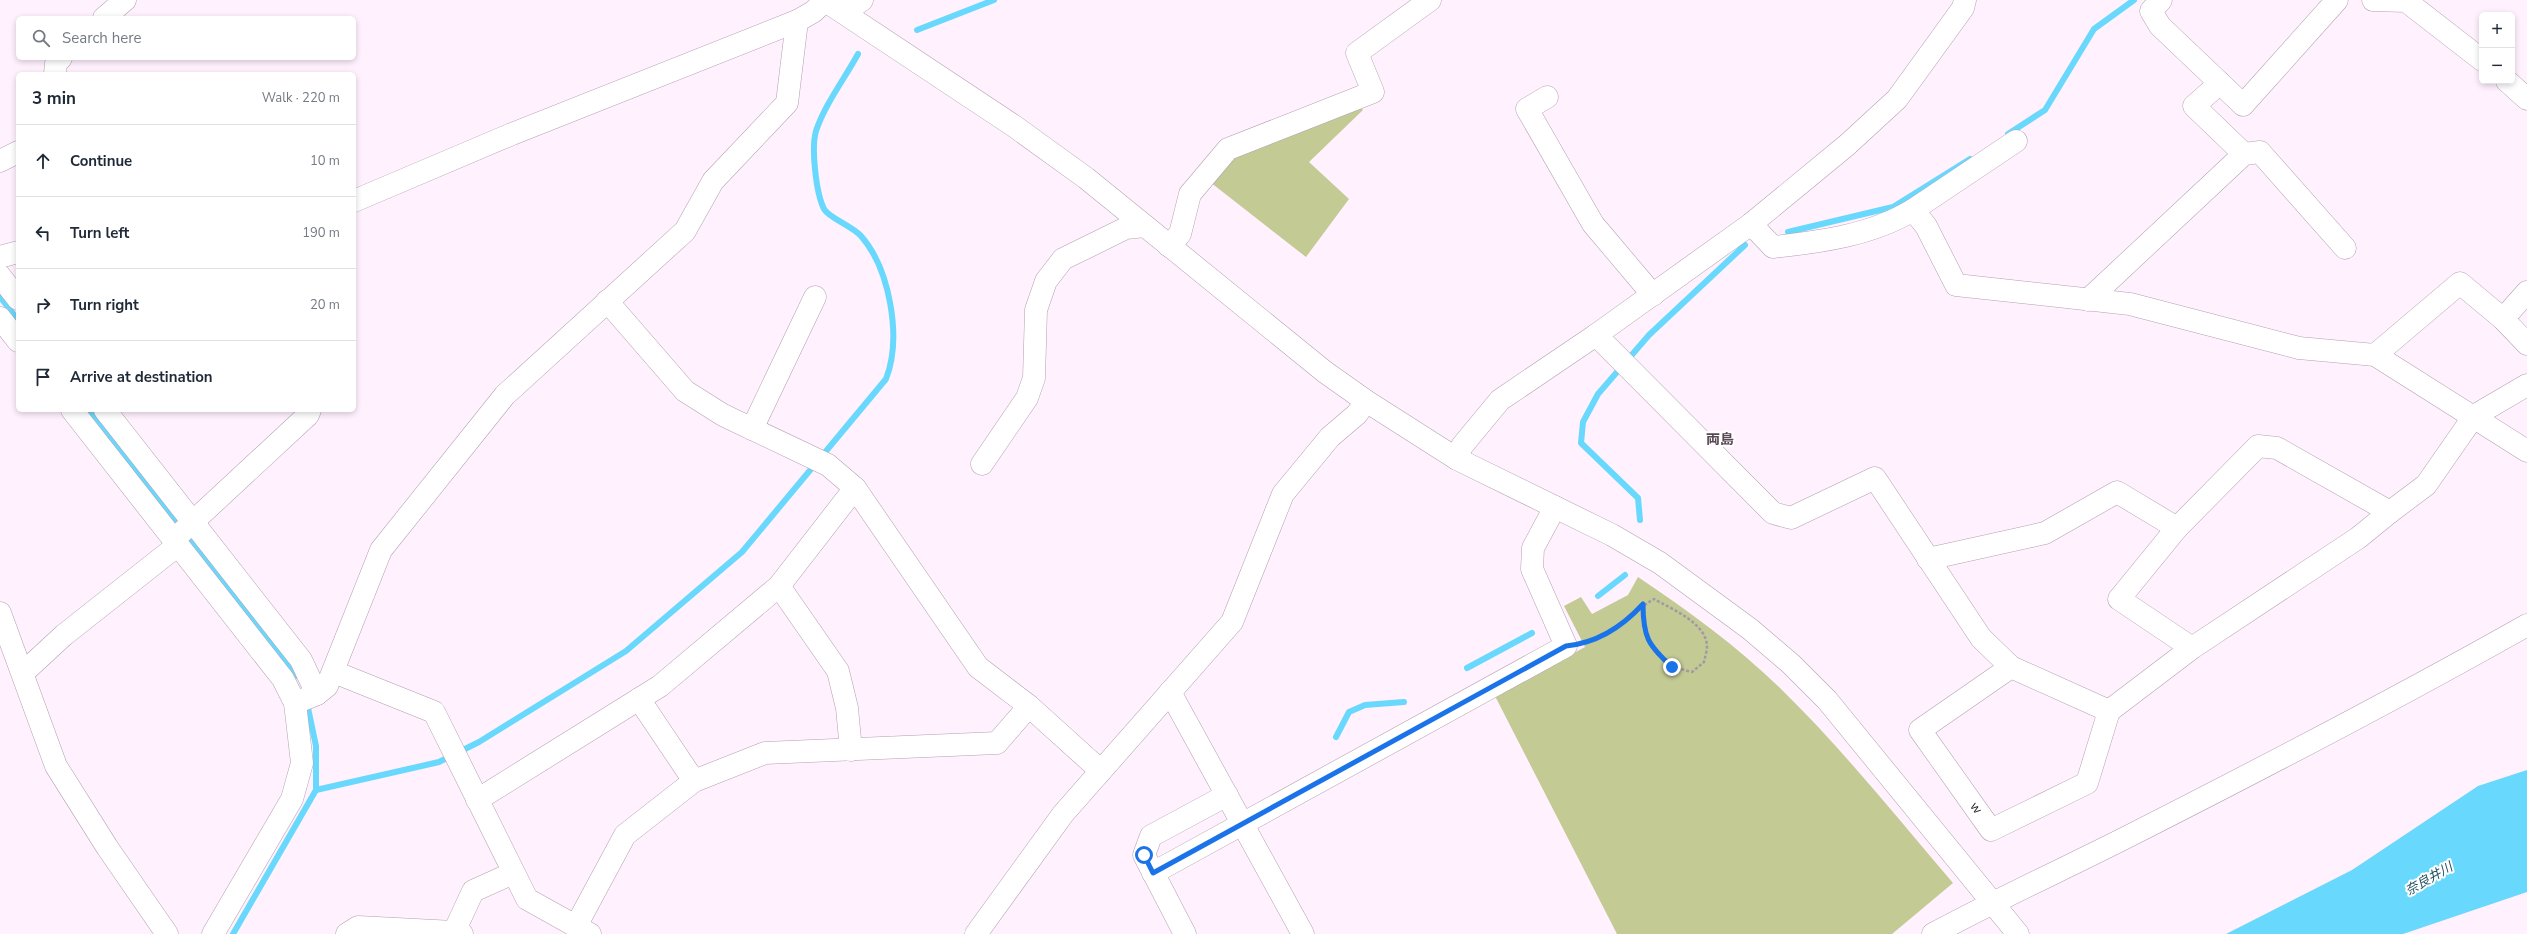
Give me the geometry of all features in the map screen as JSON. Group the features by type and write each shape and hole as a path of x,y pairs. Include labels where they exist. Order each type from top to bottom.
{"street":[{"path":"356,200 512,134 797,21 814,12 825,0 1014,126 1086,178 1325,372 1366,402 1457,459 1612,535 1660,563 1706,595 1792,664 1827,700 2018,934"},
{"path":"844,13 862,0"},
{"path":"1170,246 1180,234 1190,194 1228,149 1373,92 1357,53 1430,0"},
{"path":"1457,459 1462,446 1500,400 1596,335 1751,224 1847,145 1897,98 1963,8 1965,0"},
{"path":"2161,0 2151,11 2160,26 2243,105 2337,0"},
{"path":"2373,0 2406,1 2479,58"},
{"path":"306,699 327,686 334,672 381,550 505,395 684,231 713,181 788,103 797,21"},
{"path":"56,72 56,63 60,60"},
{"path":"2220,83 2194,106 2244,154"},
{"path":"2510,84 2527,99"},
{"path":"1547,97 1527,109 1593,224 1653,294"},
{"path":"1751,224 1773,246 1812,243 1890,223 1913,210 2016,141"},
{"path":"2088,300 2244,154 2260,152 2344,248"},
{"path":"0,161 16,153"},
{"path":"1913,210 1926,226 1956,285 2130,304 2300,348 2375,355 2474,416 2527,451"},
{"path":"982,464 1027,398 1034,378 1036,310 1046,281 1063,259 1126,228 1145,226"},
{"path":"0,257 16,253"},
{"path":"0,276 16,296"},
{"path":"2375,355 2460,283 2503,319 2527,344"},
{"path":"2503,319 2527,292"},
{"path":"752,429 815,297"},
{"path":"607,301 685,391 723,415 828,465 855,488 978,666 1029,706 1101,771"},
{"path":"0,318 16,338"},
{"path":"1596,335 1773,513 1790,518 1875,478 1980,638 2011,667 2109,711 2192,648 2358,538 2426,485 2474,416 2527,385"},
{"path":"976,934 1063,814 1232,622 1283,494 1330,437 1357,414 1366,402"},
{"path":"74,412 182,534"},
{"path":"106,412 182,534 283,679 306,699"},
{"path":"24,672 64,635 182,534 308,415 309,412"},
{"path":"2192,648 2119,599 2177,528 2258,446 2277,448 2390,512"},
{"path":"477,800 660,686 779,586 855,488"},
{"path":"1928,559 2045,533 2117,492 2177,528"},
{"path":"1153,873 1566,646 1532,569 1533,548 1555,506"},
{"path":"779,586 838,670 847,708 851,750"},
{"path":"0,612 7,655 24,672 56,766 107,847 167,934"},
{"path":"1933,934 1997,907 2447,670 2527,624"},
{"name":"ｗ","path":"2011,667 1920,730 1991,830 2087,783 2109,711"},
{"path":"334,672 434,712 527,899 583,930 625,835 694,782 765,753 997,743 1029,706"},
{"path":"1170,692 1303,934"},
{"path":"213,934 292,799 302,763 306,699"},
{"path":"639,700 694,782"},
{"path":"1185,934 1144,855 1150,836 1227,795"},
{"path":"347,934 358,927 458,933 473,891 514,873"}],"path":[{"path":"1566,646 1581,644 1599,638 1632,617 1643,604 1654,599 1678,613 1701,630 1707,646 1704,662 1692,672 1672,667 1655,651 1643,628 1643,604"}],"green space":[{"path":"1359,106 1363,110 1309,162 1349,199 1306,257 1210,182 1235,154"},
{"path":"1638,577 1714,631 1785,693 1850,762 1953,883 1892,934 1617,934 1495,696 1585,647 1564,606 1581,597 1592,614 1628,595"}],"water":[{"name":"奈良井川","path":"2527,770 2527,892 2403,934 2226,934 2352,870 2478,786"}],"waterway":[{"path":"917,30 994,0"},
{"path":"2008,134 2045,110 2094,29 2134,0"},
{"path":"316,790 439,762 479,742 626,651 742,552 886,379 891,362 893,344 893,324 886,285 871,250 861,236 831,216 824,209 821,202 814,159 816,131 820,121 858,54"},
{"path":"1788,232 1893,207 1970,159"},
{"path":"1640,520 1638,498 1581,443 1583,422 1598,394 1649,335 1745,245"},
{"path":"0,297 16,317"},
{"path":"91,412 297,676"},
{"path":"1598,596 1625,575"},
{"path":"1467,668 1532,633"},
{"path":"1336,737 1349,712 1365,705 1404,702"},
{"path":"233,934 316,790 316,746 307,703"}],"district":[{"name":"両島","path":"1720,439"}],"route":[{"path":"1144,855 1153,873 1566,646 1581,644 1599,638 1632,617 1643,604 1643,628 1655,651 1672,667"}]}
